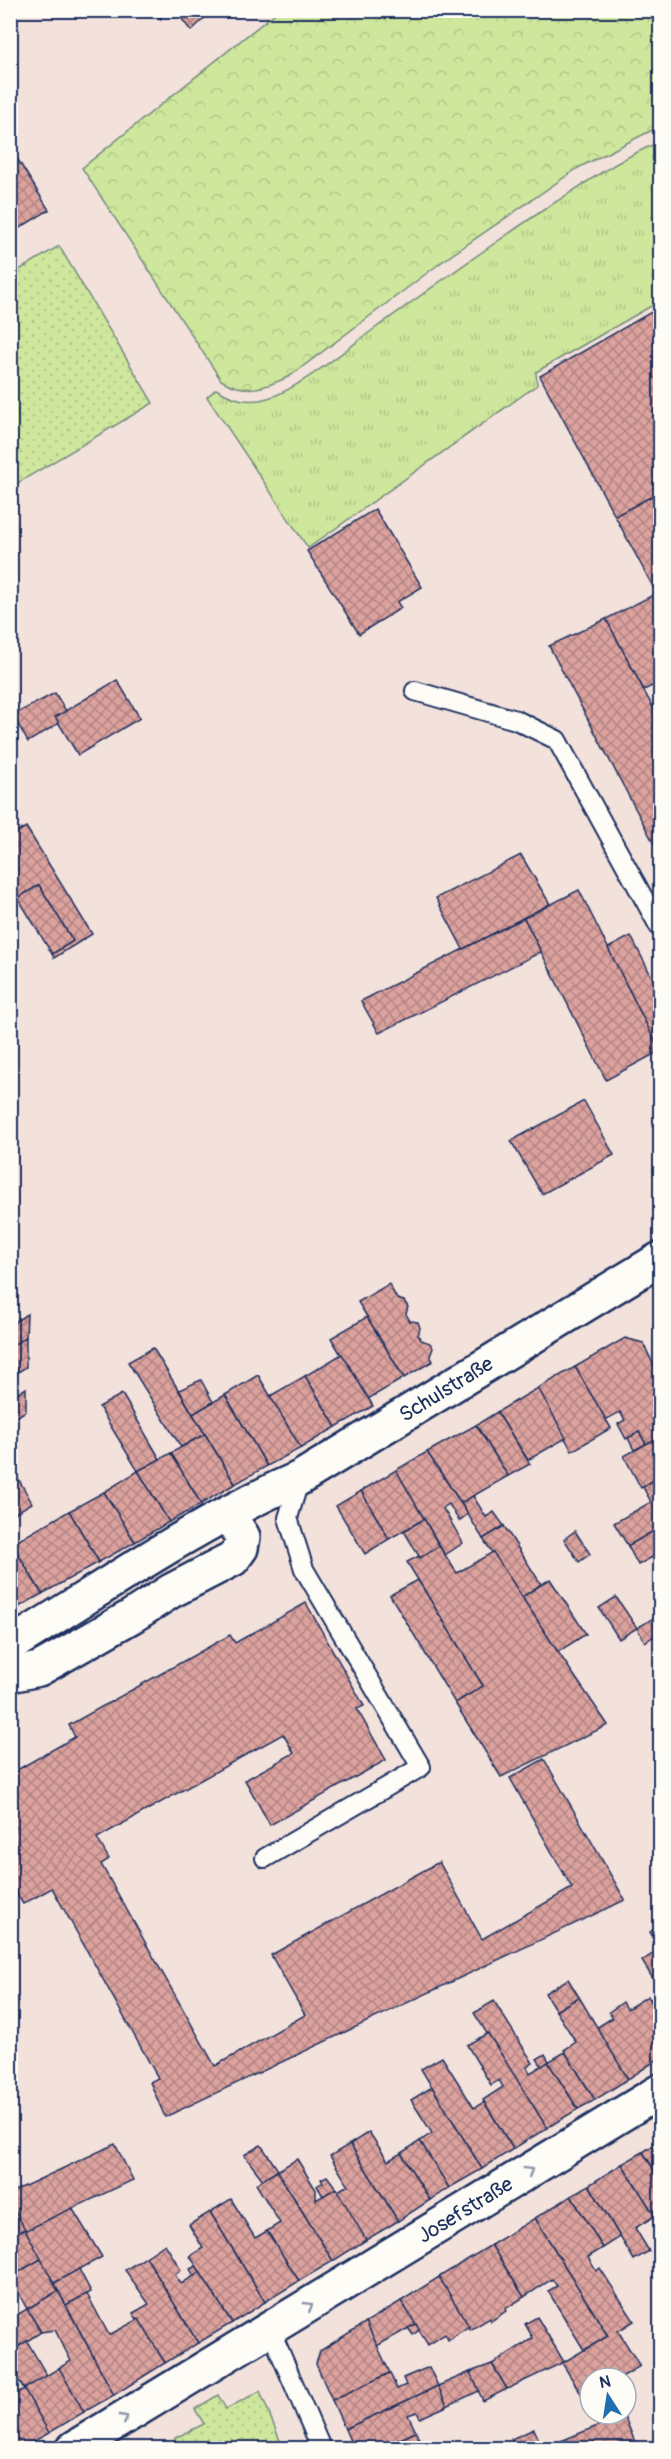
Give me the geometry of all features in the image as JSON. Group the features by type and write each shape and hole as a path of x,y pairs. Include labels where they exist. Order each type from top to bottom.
{"street":[{"name":"Schulstraße","path":"10,1645 228,1514 300,1478 657,1267"},
{"path":"10,1674 39,1669 171,1591 233,1559 241,1548 243,1537 228,1514"},
{"name":"Josefstraße","path":"74,2448 660,2091"}],"lane":[{"path":"415,691 516,720 557,740 660,928"},
{"path":"265,1858 421,1767 304,1569 288,1518 300,1478"},
{"path":"270,2329 321,2448"}],"green space":[{"path":"279,10 660,11 660,126 578,168 443,261 290,376 256,388 230,385 221,380 82,168"},
{"path":"660,142 660,301 536,372 537,385 308,548 207,397 216,389 241,400 254,401 280,394 293,387 531,218 619,162"},
{"path":"59,246 153,403 11,487 11,275"},
{"path":"260,2391 283,2448 173,2448 175,2438 204,2424 195,2409 218,2395 226,2409"}],"building":[{"path":"153,10 169,10 160,19"},
{"path":"175,10 213,10 191,31"},
{"path":"10,147 49,210 10,234"},
{"path":"660,307 660,492 615,516 540,376"},
{"path":"660,492 660,600 615,516"},
{"path":"375,509 422,587 397,602 401,608 359,634 307,551"},
{"path":"657,593 660,600 660,682 644,690 606,619"},
{"path":"606,619 660,721 660,855 549,646"},
{"path":"117,680 140,718 78,755 55,717"},
{"path":"55,693 66,711 55,717 59,723 28,742 13,715"},
{"path":"26,827 92,934 54,958 52,954 73,941 39,885 18,898 10,886 10,836"},
{"path":"521,855 550,904 463,949 436,898"},
{"path":"39,885 73,941 52,954 18,898"},
{"path":"579,890 660,1051 606,1080 524,918"},
{"path":"524,918 541,952 379,1033 361,1001"},
{"path":"631,936 660,993 660,1051 608,948"},
{"path":"584,1101 614,1155 542,1194 511,1141"},
{"path":"389,1284 397,1299 404,1301 408,1307 406,1314 410,1321 418,1322 420,1328 418,1335 421,1340 430,1343 433,1348 430,1356 433,1361 404,1378 358,1302"},
{"path":"27,1314 26,1337 10,1347 10,1325"},
{"path":"367,1317 404,1378 368,1399 331,1338"},
{"path":"26,1337 26,1367 18,1372 10,1360 10,1347"},
{"path":"625,1338 643,1343 660,1378 660,1439 659,1437 646,1444 639,1432 626,1439 618,1424 625,1420 620,1412 605,1420 575,1367"},
{"path":"153,1348 205,1434 181,1447 128,1362"},
{"path":"342,1354 373,1406 336,1427 305,1376"},
{"path":"10,1360 18,1372 10,1377"},
{"path":"575,1367 611,1428 572,1451 538,1388"},
{"path":"258,1375 301,1448 267,1466 225,1395"},
{"path":"305,1376 336,1427 301,1448 270,1396"},
{"path":"201,1380 213,1402 193,1414 179,1390"},
{"path":"26,1388 26,1411 11,1420 10,1398"},
{"path":"538,1388 566,1438 528,1460 497,1412"},
{"path":"122,1394 160,1459 138,1471 99,1407"},
{"path":"225,1395 267,1466 235,1484 193,1414"},
{"path":"497,1412 530,1464 508,1476 476,1425"},
{"path":"476,1425 508,1476 461,1503 427,1452"},
{"path":"639,1432 646,1444 634,1450 628,1438"},
{"path":"205,1434 235,1484 201,1504 171,1453"},
{"path":"659,1437 660,1476 641,1488 624,1456"},
{"path":"427,1452 468,1514 459,1521 449,1504 443,1508 463,1543 445,1555 396,1470"},
{"path":"171,1453 201,1504 169,1522 138,1471"},
{"path":"396,1470 424,1519 389,1539 361,1491"},
{"path":"14,1471 32,1503 10,1516 10,1473"},
{"path":"138,1471 169,1522 135,1542 104,1492"},
{"path":"660,1476 660,1527 628,1546 614,1523 651,1502 643,1487"},
{"path":"361,1491 389,1539 365,1554 336,1506"},
{"path":"104,1492 135,1542 99,1562 69,1511"},
{"path":"473,1496 486,1517 494,1512 504,1526 483,1539 461,1503"},
{"path":"69,1511 99,1562 42,1594 12,1544"},
{"path":"424,1519 439,1546 420,1558 404,1531"},
{"path":"504,1526 541,1584 522,1597 483,1539"},
{"path":"660,1527 660,1553 638,1565 628,1546"},
{"path":"575,1531 590,1554 579,1562 564,1539"},
{"path":"12,1544 42,1594 10,1612 10,1545"},
{"path":"439,1546 457,1573 493,1552 608,1725 501,1777 455,1703 483,1686 407,1562 419,1556 420,1558"},
{"path":"550,1579 586,1634 558,1652 522,1597"},
{"path":"418,1580 483,1686 455,1703 390,1595"},
{"path":"616,1597 637,1628 619,1639 599,1608"},
{"path":"306,1603 364,1706 357,1709 386,1760 270,1825 245,1780 294,1753 283,1734 97,1838 109,1859 101,1864 215,2066 305,2015 271,1955 439,1862 482,1939 572,1888 510,1778 544,1759 625,1900 165,2117 150,2082 158,2078 52,1888 23,1904 10,1883 10,1830 16,1827 10,1817 10,1774 75,1737 69,1725 230,1635 235,1643"},
{"path":"660,1614 660,1632 645,1642 637,1628"},
{"path":"660,1925 660,1949 650,1932"},
{"path":"660,1949 660,1990 642,1961"},
{"path":"568,1979 579,1997 556,2011 545,1993"},
{"path":"660,1993 660,2019 649,2000"},
{"path":"648,1996 660,2019 660,2058 628,2079 596,2028 612,2018 609,2012 623,2002 627,2009"},
{"path":"579,1997 628,2079 595,2100 564,2050 576,2042 556,2011"},
{"path":"494,2001 533,2063 527,2067 530,2073 548,2062 578,2109 547,2128 474,2013"},
{"path":"488,2033 547,2128 513,2149 483,2100 503,2087 499,2080 491,2085 467,2045"},
{"path":"565,2052 595,2100 578,2109 548,2062"},
{"path":"545,2054 549,2061 542,2066 537,2059"},
{"path":"442,2057 474,2108 484,2102 513,2149 482,2169 421,2069"},
{"path":"432,2087 482,2169 449,2188 420,2141 432,2133 411,2100"},
{"path":"369,2132 388,2161 401,2153 430,2200 398,2221 350,2144"},
{"path":"420,2141 449,2188 430,2200 401,2153"},
{"path":"660,2141 660,2180 643,2152"},
{"path":"115,2144 133,2180 25,2231 10,2203 10,2193"},
{"path":"350,2144 398,2221 366,2240 336,2192 348,2185 330,2156"},
{"path":"261,2145 278,2170 263,2180 244,2155"},
{"path":"643,2152 660,2180 660,2212 655,2216 622,2164"},
{"path":"297,2159 316,2190 316,2200 336,2188 366,2240 333,2261 277,2171"},
{"path":"622,2164 655,2216 635,2228 649,2251 634,2260 589,2185"},
{"path":"277,2171 333,2261 299,2281 267,2231 280,2223 256,2184"},
{"path":"327,2176 336,2188 323,2196 317,2186 323,2182 321,2179"},
{"path":"589,2185 620,2237 603,2248 571,2196"},
{"path":"571,2196 603,2248 588,2257 596,2271 600,2268 634,2321 618,2331 640,2366 578,2366 578,2389 562,2363 608,2336 535,2218"},
{"path":"231,2199 255,2238 267,2231 299,2281 265,2302 210,2212"},
{"path":"10,2203 25,2229 10,2236"},
{"path":"72,2208 102,2257 54,2283 25,2231"},
{"path":"210,2212 265,2302 232,2323 190,2256 203,2248 189,2225"},
{"path":"535,2218 608,2336 584,2350 548,2291 557,2286 552,2279 524,2297 491,2245"},
{"path":"25,2229 41,2259 10,2277 10,2236"},
{"path":"165,2244 181,2270 175,2275 181,2284 200,2272 232,2323 198,2343 146,2257"},
{"path":"491,2245 524,2297 491,2321 490,2318 470,2330 439,2277"},
{"path":"146,2257 198,2343 165,2363 133,2313 149,2304 125,2270"},
{"path":"41,2259 58,2291 27,2309 10,2277"},
{"path":"196,2266 200,2272 194,2276 190,2269"},
{"path":"79,2269 91,2292 66,2305 54,2283"},
{"path":"439,2277 469,2326 448,2340 445,2334 428,2345 401,2301"},
{"path":"58,2291 114,2395 84,2412 59,2368 71,2361 55,2330 41,2332 27,2309"},
{"path":"87,2294 109,2335 139,2319 165,2363 114,2395 66,2305"},
{"path":"401,2301 416,2324 377,2346 366,2322"},
{"path":"27,2309 41,2332 10,2352 10,2319"},
{"path":"537,2317 564,2362 507,2389 492,2364 533,2338 525,2324"},
{"path":"366,2322 390,2373 332,2400 316,2364 320,2351"},
{"path":"416,2324 419,2330 413,2335 408,2328"},
{"path":"27,2341 47,2376 24,2389 10,2367 10,2352"},
{"path":"492,2364 507,2389 483,2401 470,2372"},
{"path":"429,2367 438,2386 345,2429 332,2400 390,2373 397,2389 406,2385 403,2378"},
{"path":"59,2368 84,2412 49,2433 24,2389"},
{"path":"470,2372 479,2391 447,2406 438,2386"},
{"path":"438,2386 447,2406 420,2418 417,2412 408,2415 416,2432 380,2448 353,2448 345,2429"},
{"path":"24,2389 49,2433 22,2448 10,2448 10,2397"},
{"path":"597,2426 628,2426 637,2447 633,2448 544,2448"},
{"path":"534,2429 543,2448 516,2448 511,2439"},
{"path":"416,2432 423,2448 380,2448"}]}
